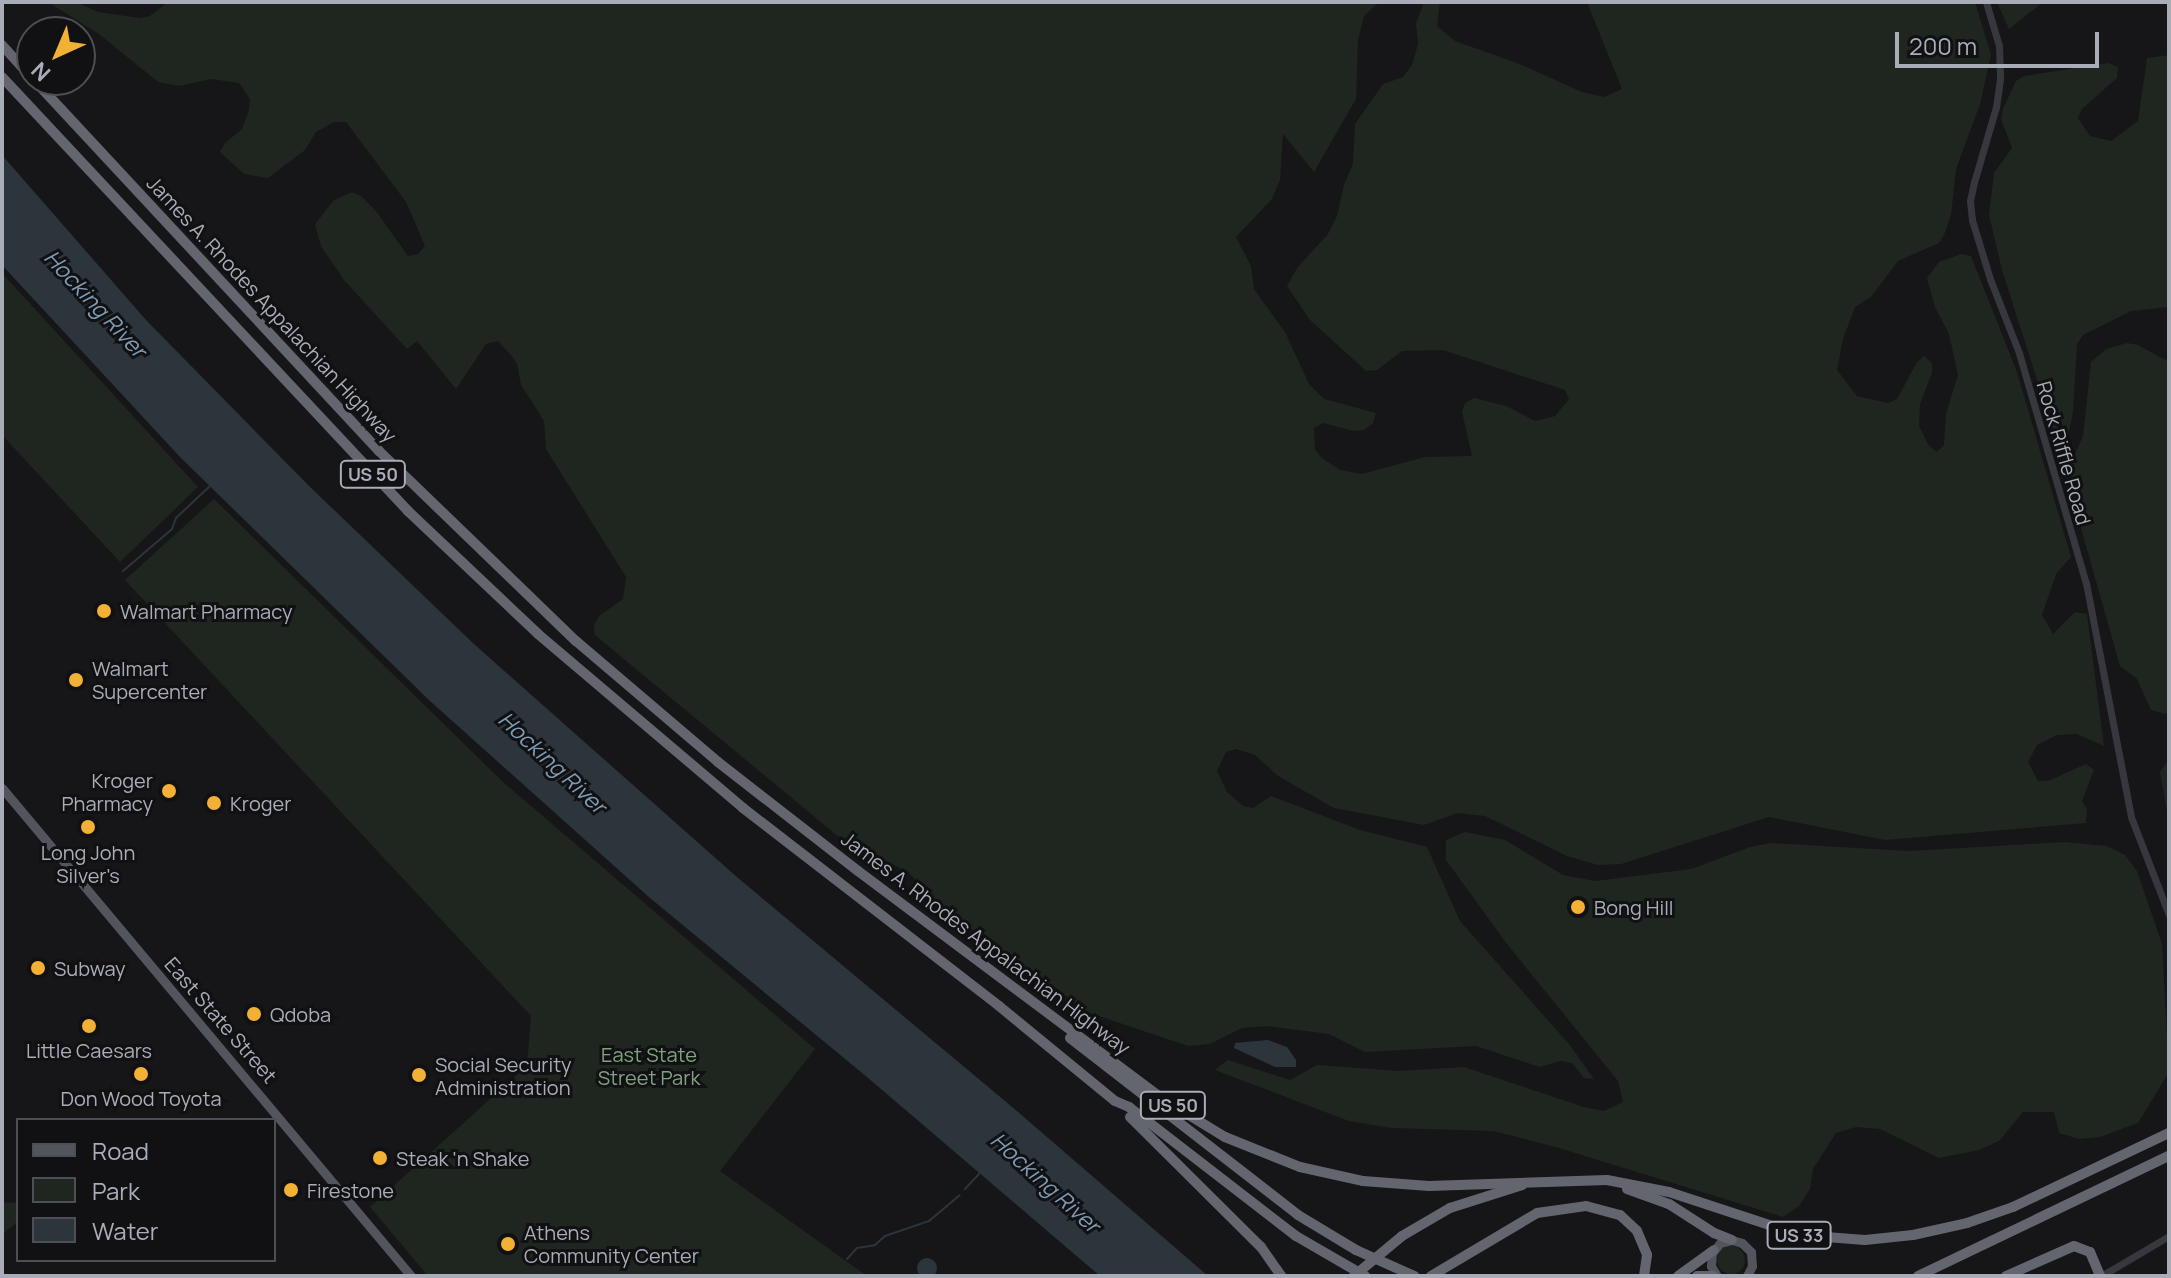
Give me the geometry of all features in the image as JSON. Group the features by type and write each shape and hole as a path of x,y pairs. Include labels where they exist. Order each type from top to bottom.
{"highway":[{"name":"James A. Rhodes Appalachian Highway","path":"2,45 16,60"},
{"name":"James A. Rhodes Appalachian Highway","path":"2,77 408,511 538,634 743,808 999,1006 1115,1101 1129,1107 1296,1236 1365,1276"},
{"name":"James A. Rhodes Appalachian Highway","path":"49,96 349,419 497,568 674,725 858,871 1166,1101 1243,1145 1328,1175 1396,1185 1590,1179 1669,1192 1800,1235 1878,1239 1941,1230 2001,1211 2169,1133"},
{"path":"858,871 1298,1215 1336,1240 1414,1276"},
{"path":"1115,1101 1261,1247 1281,1276"},
{"path":"1918,1276 2169,1156"},
{"path":"1590,1179 1654,1197 1714,1233 1732,1240"},
{"name":"US 33","path":"1354,1276 1402,1236 1432,1217 1476,1197 1548,1180"},
{"path":"1431,1276 1537,1213 1556,1208 1594,1207 1620,1215 1637,1231 1647,1255 1644,1276"},
{"path":"2006,1276 2074,1246 2090,1252 2100,1276"},
{"path":"1678,1276 1714,1250"},
{"path":"1697,1276 1715,1276"}],"main road":[{"name":"East State Street","path":"2,788 289,1126 411,1276"},
{"path":"1715,1276 1711,1264 1714,1250 1732,1240 1742,1243 1751,1252 1753,1263 1747,1276"}],"street":[{"name":"Rock Riffle Road","path":"1986,2 1999,46 2000,79 1996,107 1974,182 1972,220 1990,279 2019,353 2086,583 2132,820 2169,915"},
{"path":"2100,1276 2169,1236"}],"green space":[{"path":"48,2 76,2 98,12 140,18 150,16 168,2 1379,2 1364,16 1358,40 1356,99 1314,172 1283,134 1280,180 1272,199 1236,237 1251,266 1254,289 1285,332 1309,384 1324,399 1376,413 1373,423 1364,430 1353,431 1323,423 1314,428 1315,450 1322,458 1340,470 1362,474 1425,457 1472,456 1462,412 1465,403 1474,398 1506,406 1535,421 1555,416 1569,399 1565,390 1443,350 1402,351 1377,370 1366,371 1310,320 1287,286 1297,268 1328,234 1337,216 1344,185 1353,164 1355,124 1383,84 1403,77 1412,65 1418,44 1416,24 1424,2 1440,2 1437,26 1455,41 1517,63 1582,92 1604,97 1622,89 1587,2 1975,2 1991,55 1980,104 1956,169 1951,215 1944,235 1939,243 1898,261 1871,297 1855,307 1843,339 1837,370 1857,396 1888,403 1897,399 1917,362 1924,356 1932,363 1932,373 1920,404 1919,426 1929,446 1937,452 1944,445 1946,414 1958,375 1949,334 1935,307 1927,278 1939,262 1961,254 1971,256 2017,372 2071,557 2056,574 2042,615 2053,634 2075,612 2087,614 2104,746 2077,734 2057,735 2037,745 2028,762 2038,781 2048,781 2086,764 2094,770 2082,801 2087,810 2086,823 1885,840 1769,817 1621,864 1598,865 1567,856 1485,816 1457,813 1424,825 1334,808 1278,776 1255,755 1236,749 1226,752 1217,771 1227,792 1243,806 1253,808 1271,796 1360,830 1427,847 1460,921 1569,1044 1594,1079 1584,1078 1572,1063 1561,1061 1540,1067 1476,1046 1365,1052 1329,1034 1267,1026 1242,1028 1210,1044 1188,1046 1090,1013 942,908 908,872 840,838 595,635 594,625 599,616 623,599 626,577 546,449 544,421 521,385 517,364 511,355 498,341 486,344 456,389 417,341 407,349 344,280 321,246 315,224 334,200 352,192 361,196 376,211 408,256 418,254 425,246 406,202 346,122 334,122 316,132 305,150 268,178 244,174 220,152 225,143 242,129 249,110 250,99 239,83 211,79 179,86 158,82 96,32 96,16 70,16"},
{"path":"1997,2 2043,2 2009,29"},
{"path":"2169,55 2169,307 2131,311 2083,335 2077,344 2073,412 2063,461 2002,270 1989,215 1994,173 2012,148 2001,119 2003,109 2016,81 2024,76 2108,63 2118,67 2117,78 2082,109 2078,118 2090,136 2111,141 2138,121 2147,58"},
{"path":"2,273 198,487 120,562 2,435"},
{"path":"2127,343 2138,345 2169,362 2169,715 2151,710 2137,679 2120,666 2066,475 2083,436 2091,362 2106,349"},
{"name":"East State Street Park","path":"214,499 502,781 815,1049 720,1171 867,1276 428,1276 370,1207 527,1066 531,1016 125,580"},
{"path":"2169,759 2169,822 2160,772"},
{"path":"1465,832 1505,840 1563,875 1595,881 1691,869 1750,847 1771,843 1909,851 2065,842 2107,846 2125,855 2137,871 2162,944 2169,1072 2138,1123 2100,1137 2079,1139 2059,1133 2054,1112 2023,1112 1999,1141 1979,1150 1939,1158 1880,1129 1856,1127 1836,1133 1813,1169 1810,1189 1799,1206 1783,1217 1494,1131 1392,1128 1349,1121 1215,1070 1228,1060 1290,1080 1317,1065 1399,1071 1464,1067 1584,1107 1604,1111 1623,1102 1618,1081 1507,944 1446,860 1446,840"},
{"path":"2,1202 16,1203 16,1223 2,1235"},
{"path":"1731,1246 1741,1250 1745,1260 1741,1270 1731,1274 1721,1270 1717,1260 1721,1250"}],"water":[{"name":"Hocking River","path":"2,155 146,320 308,485 475,645 738,878 1011,1106 1208,1276 1100,1276 867,1077 650,898 430,701 180,457 2,265"},
{"path":"1268,1040 1287,1047 1296,1060 1296,1067 1275,1067 1234,1048 1235,1043"},
{"path":"927,1258 934,1261 937,1268 934,1275 927,1278 920,1275 917,1268 920,1261"}],"waterway":[{"path":"123,571 172,529 176,518 210,486"},
{"path":"965,1189 980,1173"},
{"path":"847,1259 857,1248 875,1245 885,1236 929,1221 960,1195"}],"place":[{"name":"Walmart Pharmacy","path":"104,611"},
{"name":"Walmart Supercenter","path":"76,680"},
{"name":"Kroger Pharmacy","path":"169,791"},
{"name":"Kroger","path":"214,803"},
{"name":"Long John Silver's","path":"88,827"},
{"name":"Bong Hill","path":"1578,907"},
{"name":"Subway","path":"38,968"},
{"name":"Qdoba","path":"254,1014"},
{"name":"Little Caesars","path":"89,1026"},
{"name":"Don Wood Toyota","path":"141,1074"},
{"name":"Social Security Administration","path":"419,1075"},
{"name":"Steak 'n Shake","path":"380,1158"},
{"name":"Firestone","path":"291,1190"},
{"name":"Athens Community Center","path":"508,1244"}]}
